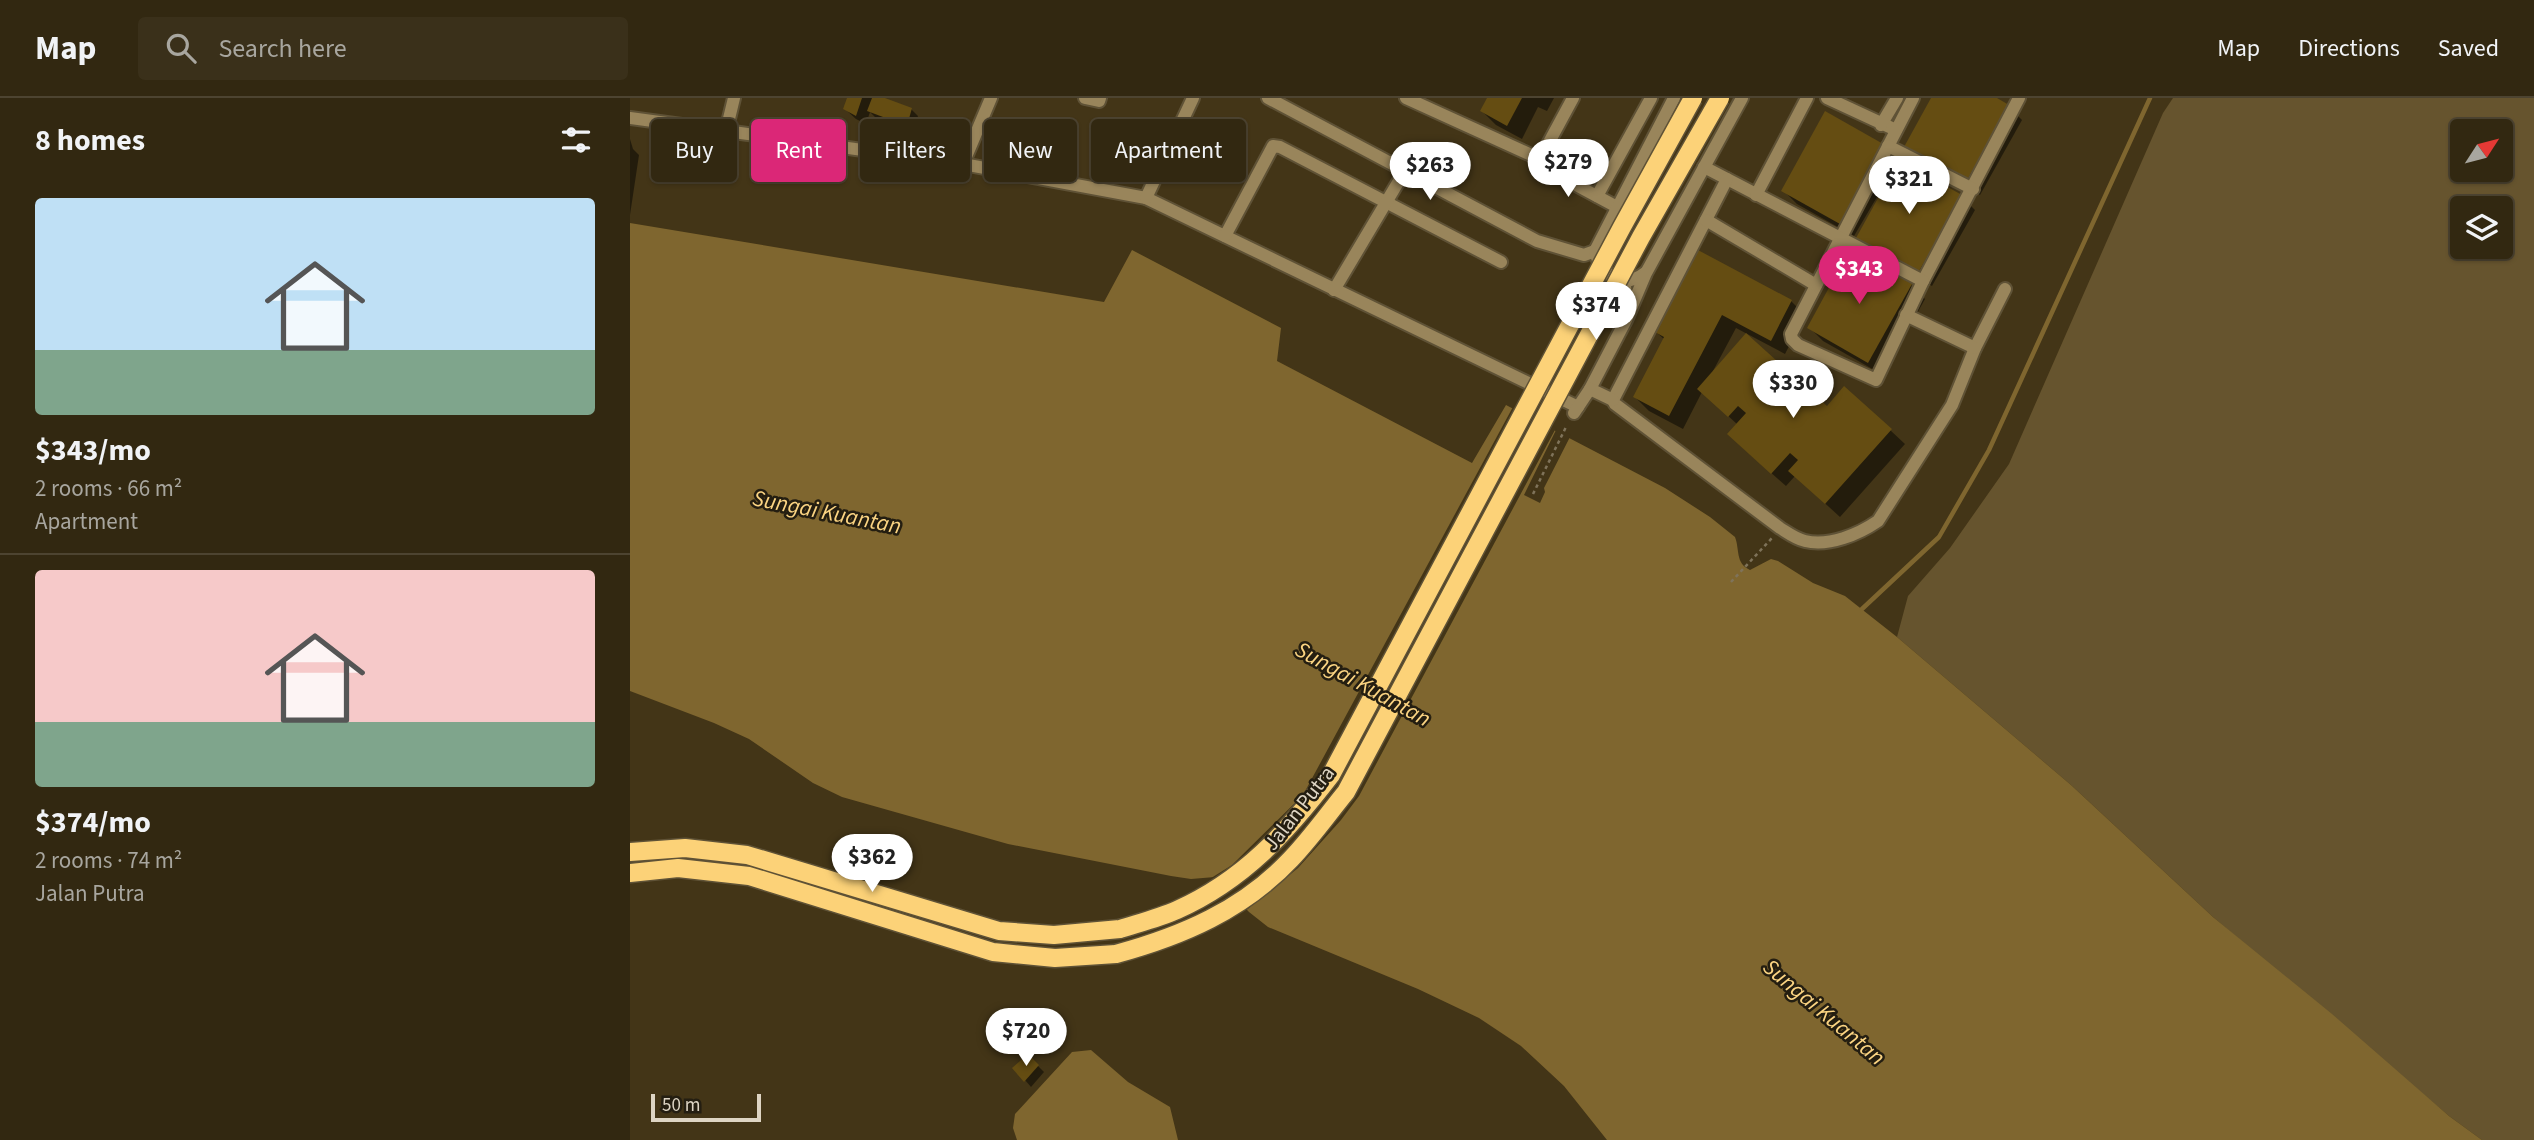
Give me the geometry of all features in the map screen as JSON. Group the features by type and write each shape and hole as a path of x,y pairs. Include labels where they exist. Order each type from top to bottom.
{"main road":[{"name":"Jalan Putra","path":"630,852 685,848 747,855 999,930 1054,935 1120,929 1177,911 1233,879 1266,851 1300,815 1331,775 1693,98"},
{"name":"Jalan Putra","path":"630,873 678,868 749,876 993,952 1055,958 1116,954 1166,940 1213,919 1253,894 1291,860 1346,792 1635,250 1720,98"}],"street":[{"path":"729,119 734,98"},
{"path":"970,148 991,98"},
{"path":"1085,98 1099,102 1100,98"},
{"path":"1146,198 1193,98"},
{"path":"1268,98 1537,241 1584,255 1595,251 1674,98"},
{"path":"1406,98 1539,159 1578,186 1617,207"},
{"path":"1539,159 1573,98"},
{"path":"1597,196 1651,98"},
{"path":"970,165 1146,198 1576,410 1593,384 1626,320 1646,273 1742,98"},
{"path":"1756,195 1807,98"},
{"path":"1827,98 1847,102 1881,125 1896,130"},
{"path":"1881,125 1897,98"},
{"path":"1913,98 1791,334 1792,340 1798,345 1876,380 1923,281 2018,98"},
{"path":"630,118 651,121"},
{"path":"737,133 860,150"},
{"path":"1225,236 1273,146 1280,147 1501,262"},
{"path":"1888,146 1973,189"},
{"path":"1704,167 1923,281"},
{"path":"1334,290 1406,169"},
{"path":"1613,400 1727,179"},
{"path":"1706,220 1816,285"},
{"path":"1595,251 1605,271 1611,276 1625,281 1646,273"},
{"path":"1625,281 1626,320"},
{"path":"1593,384 1615,404 1780,528 1801,540 1814,542 1836,539 1863,531 1878,521 1952,405 1975,348 2005,289"},
{"path":"1906,316 1975,348"}],"path":[{"path":"1533,494 1576,410"},
{"path":"1731,582 1776,533"}],"shaded area":[{"path":"2173,98 2534,98 2534,1140 2482,1140 2449,1116 2213,917 2071,785 1897,637 1908,596 1950,548 2009,464 2163,113"}],"water":[{"name":"Sungai Kuantan","path":"630,223 1104,302 1132,250 1281,328 1277,361 1472,463 1506,405 1665,488 1710,517 1735,537 1740,560 1750,570 1771,559 1813,583 1845,596 2071,785 2213,917 2332,1014 2449,1116 2482,1140 1607,1140 1564,1086 1521,1046 1479,1018 1418,989 1268,927 1249,912 1215,877 1191,879 1171,876 1008,844 842,797 813,783 749,739 630,691"},
{"path":"1091,1050 1128,1082 1170,1107 1178,1140 1017,1140 1013,1128 1015,1114 1072,1052"}],"pier":[{"path":"1514,405 1556,428 1359,796 1298,868 1244,912 1227,889 1214,880 1208,880 1232,865 1303,795"},
{"path":"1557,428 1571,435 1544,488 1540,503 1524,495"}],"building":[{"path":"847,98 862,98 856,116 843,109"},
{"path":"872,98 885,98 912,108 909,119 888,119 867,111"},
{"path":"1487,98 1522,98 1507,126 1480,111"},
{"path":"1931,98 1997,98 2009,105 1966,182 1904,147"},
{"path":"1825,111 1885,145 1840,224 1781,191"},
{"path":"1899,160 1962,195 1918,273 1856,238"},
{"path":"1696,249 1792,300 1771,341 1722,315 1669,416 1633,397 1664,337 1653,331"},
{"path":"1850,249 1912,284 1868,363 1807,328"},
{"path":"1746,333 1827,406 1844,386 1892,429 1825,504 1788,471 1798,460 1790,453 1771,474 1727,434 1746,413 1738,406 1728,417 1697,389"},
{"path":"1028,1054 1039,1065 1024,1082 1012,1068"}],"waterway":[{"path":"1862,609 1939,537 1989,450 2150,98"}]}
